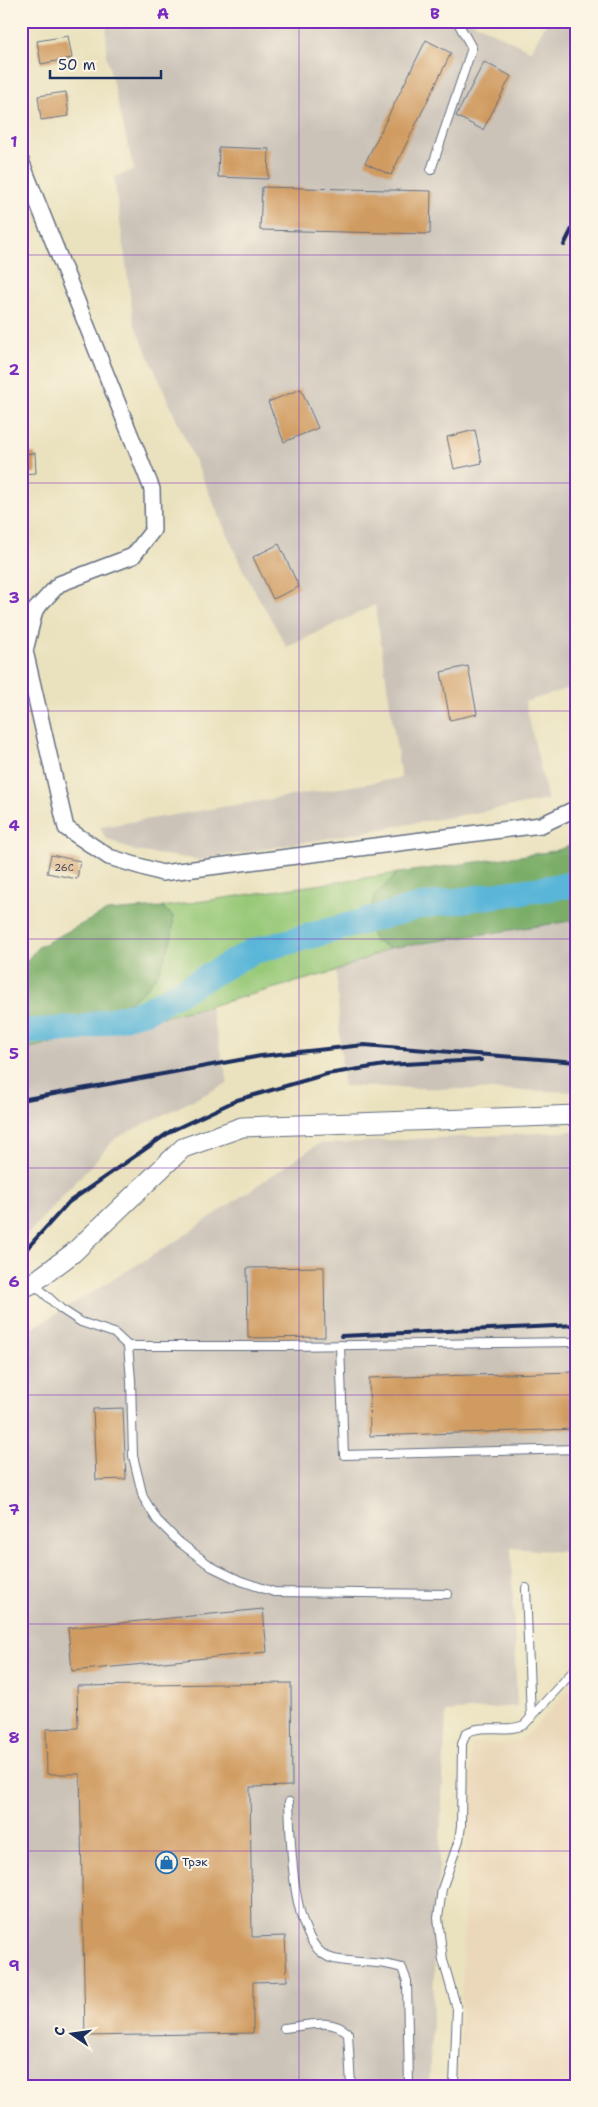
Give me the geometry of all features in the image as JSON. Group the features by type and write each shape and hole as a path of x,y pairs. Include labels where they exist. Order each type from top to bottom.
{"street":[{"path":"21,161 152,490 153,530 133,556 59,584 36,610 23,650 66,828 109,857 162,873 541,826 577,808"},
{"path":"27,1286 73,1253 182,1148 242,1127 577,1115"}],"lane":[{"path":"431,170 472,48 457,21"},
{"path":"27,1286 82,1322 114,1333 128,1346 131,1380 132,1456 143,1497 158,1520 179,1542 212,1567 242,1581 274,1592 448,1594"},
{"path":"128,1346 577,1342"},
{"path":"340,1345 344,1456 577,1450"},
{"path":"526,1588 531,1718"},
{"path":"454,2086 457,2009 443,1960 438,1918 442,1889 459,1840 461,1826 462,1744 466,1733 475,1728 514,1729 524,1725 577,1667"},
{"path":"289,1802 294,1884 300,1910 312,1944 319,1953 333,1959 390,1963 402,1968 407,1981 409,2086"},
{"path":"284,2028 331,2023 341,2026 348,2033 351,2086"}],"shaded area":[{"path":"107,21 470,21 531,51 547,21 577,21 577,686 525,702 548,800 201,860 135,851 105,838 100,827 401,778 375,605 287,647 243,570 134,323 114,177 134,170 106,54"},
{"path":"577,920 577,1092 343,1086 336,971 390,948"},
{"path":"210,1006 228,1083 116,1138 21,1241 21,1050"},
{"path":"577,1131 577,1553 511,1548 517,1706 446,1712 429,2086 21,2086 21,1335 173,1243 318,1144"},
{"path":"577,1682 577,2086 458,2086 471,1744 520,1742"}],"green space":[{"path":"577,843 577,920 390,948 374,941 367,921 375,895 398,873 555,851"},
{"path":"398,873 375,895 374,941 390,948 336,971 210,1006 21,1050 21,1016 42,1022 64,1022 109,1012 173,916 162,907"},
{"path":"162,907 173,916 172,937 158,972 150,984 131,1001 92,1016 56,1022 35,1021 21,1016 21,968 38,947 107,911"}],"building":[{"path":"68,36 72,58 41,64 37,41"},
{"path":"426,40 451,53 391,175 365,163"},
{"path":"484,62 511,76 483,130 456,116"},
{"path":"66,92 69,116 41,120 38,96"},
{"path":"219,147 269,149 268,179 218,177"},
{"path":"262,187 431,191 430,234 260,230"},
{"path":"301,389 318,428 284,442 268,402"},
{"path":"475,430 482,463 454,469 447,437"},
{"path":"35,453 36,473 21,474 21,454"},
{"path":"279,544 299,587 273,599 253,557"},
{"path":"468,666 477,714 450,720 441,672"},
{"path":"51,855 80,861 77,879 47,873"},
{"path":"324,1267 325,1337 248,1338 247,1268"},
{"path":"575,1372 577,1429 370,1436 369,1378"},
{"path":"123,1408 126,1479 96,1480 93,1409"},
{"path":"263,1609 267,1652 72,1671 68,1628"},
{"name":"Трэк","path":"291,1683 292,1786 250,1787 252,1937 285,1936 287,1981 253,1982 253,2033 85,2036 80,1774 47,1774 46,1729 78,1728 77,1686"}],"waterway":[{"path":"21,1032 81,1028 146,1011 251,952 420,906 577,884"}],"railway":[{"path":"564,245 577,219"},
{"path":"21,1100 261,1056 364,1045 577,1062"},
{"path":"21,1255 69,1202 171,1131 237,1100 327,1074 385,1065 481,1060"},
{"path":"341,1336 577,1325"}],"place":[{"name":"Трэк","path":"166,1862"}]}
